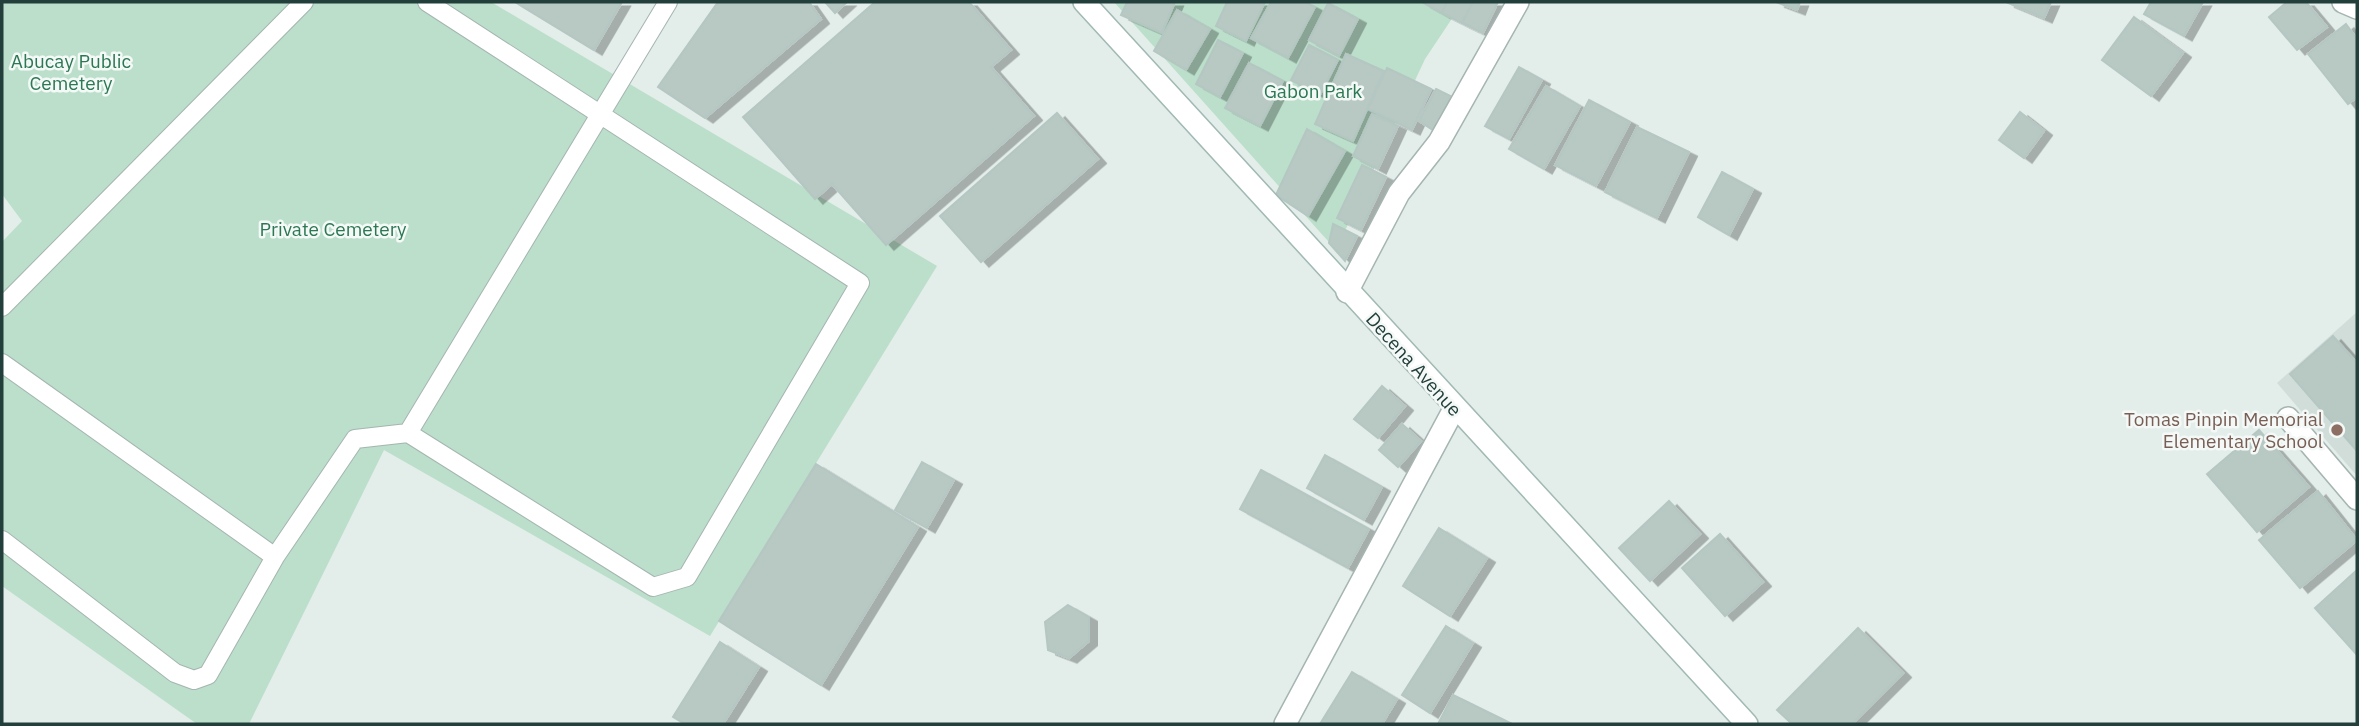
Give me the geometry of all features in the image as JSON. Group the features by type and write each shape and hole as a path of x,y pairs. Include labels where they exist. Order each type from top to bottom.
{"main road":[{"name":"Decena Avenue","path":"1084,2 1454,409 1747,724"},
{"path":"1348,292 1399,194 1439,142 1518,2"},
{"path":"2343,2 2357,8"},
{"path":"1285,724 1454,409"},
{"path":"2288,418 2357,499"}],"lane":[{"path":"2,307 304,2"},
{"path":"2,540 175,673 194,680 208,675 275,557 355,439 408,433 653,587 687,577 860,283 426,2"},
{"path":"408,433 668,2"},
{"path":"2,363 275,557"}],"shaded area":[{"name":"Tomas Pinpin Memorial Elementary School","path":"2357,312 2357,476 2277,383"}],"green space":[{"name":"Private Cemetery","path":"2,2 491,2 937,266 710,636 384,450 249,724 197,724 2,586 2,242 22,221 2,194"},
{"name":"Gabon Park","path":"1114,2 1463,2 1425,59 1336,250"}],"building":[{"path":"515,2 622,2 594,50"},
{"path":"718,2 809,2 821,19 705,118 658,87"},
{"path":"825,2 847,2 835,13"},
{"path":"875,2 969,2 1011,50 991,67 1034,116 886,245 832,184 815,199 743,117"},
{"path":"1127,2 1175,2 1162,33 1121,15"},
{"path":"1227,2 1265,2 1246,41 1216,26"},
{"path":"1271,2 1305,2 1315,7 1288,58 1251,38"},
{"path":"1422,2 1447,2 1442,13"},
{"path":"1447,2 1473,2 1462,23 1442,13"},
{"path":"1473,2 1498,2 1483,33 1462,23"},
{"path":"1776,2 1800,2 1797,10"},
{"path":"2006,2 2051,2 2044,18"},
{"path":"2151,2 2203,2 2184,36 2144,14"},
{"path":"2287,2 2306,2 2327,27 2297,50 2269,17"},
{"path":"1328,3 1358,19 1339,56 1309,40"},
{"path":"1177,10 1210,29 1186,70 1154,51"},
{"path":"2134,17 2183,53 2151,96 2102,60"},
{"path":"2346,24 2357,39 2357,97 2348,104 2308,54"},
{"path":"1218,40 1243,53 1220,97 1196,84"},
{"path":"1309,45 1338,60 1320,95 1291,80"},
{"path":"1346,54 1384,71 1353,141 1315,124"},
{"path":"1249,63 1283,81 1260,126 1225,108"},
{"path":"1519,67 1542,80 1509,139 1485,126"},
{"path":"1387,68 1431,89 1412,130 1368,109"},
{"path":"1546,86 1580,106 1544,169 1509,149"},
{"path":"1436,89 1454,98 1436,132 1419,121"},
{"path":"1589,100 1630,122 1596,186 1555,165"},
{"path":"2020,112 2044,131 2024,158 1999,140"},
{"path":"1057,113 1098,159 981,262 940,216"},
{"path":"1372,114 1398,126 1378,169 1353,156"},
{"path":"1637,127 1689,152 1657,218 1605,192"},
{"path":"1307,129 1345,151 1308,216 1276,195"},
{"path":"1362,165 1386,177 1361,230 1337,218"},
{"path":"1722,172 1753,189 1729,235 1698,217"},
{"path":"1333,224 1357,236 1345,261 1329,243"},
{"name":"Tomas Pinpin Memorial Elementary School","path":"2333,336 2357,363 2357,451 2290,374"},
{"path":"1382,386 1405,406 1378,438 1354,419"},
{"path":"1402,424 1421,441 1398,467 1379,450"},
{"path":"2259,430 2309,487 2257,532 2207,474"},
{"path":"1325,455 1382,487 1364,520 1307,488"},
{"path":"922,462 954,480 927,528 895,510"},
{"path":"816,464 918,527 821,685 719,621"},
{"path":"1261,470 1369,529 1348,568 1240,509"},
{"path":"2318,491 2357,540 2300,588 2259,540"},
{"path":"1669,501 1700,534 1650,581 1619,548"},
{"path":"1439,528 1487,558 1450,616 1403,586"},
{"path":"1720,534 1763,582 1725,616 1682,568"},
{"path":"2357,570 2357,655 2315,608"},
{"path":"1068,605 1089,617 1089,641 1069,658 1048,650 1045,622"},
{"path":"1446,626 1473,643 1430,713 1402,695"},
{"path":"1858,628 1903,673 1852,724 1792,724 1777,710"},
{"path":"720,642 759,667 723,724 685,724 673,717"},
{"path":"1352,672 1397,699 1382,724 1320,724"},
{"path":"1453,695 1512,724 1438,724"}],"place":[{"name":"Tomas Pinpin Memorial Elementary School","path":"2337,430"}],"park label":[{"name":"Abucay Public Cemetery","path":"71,72"}]}
